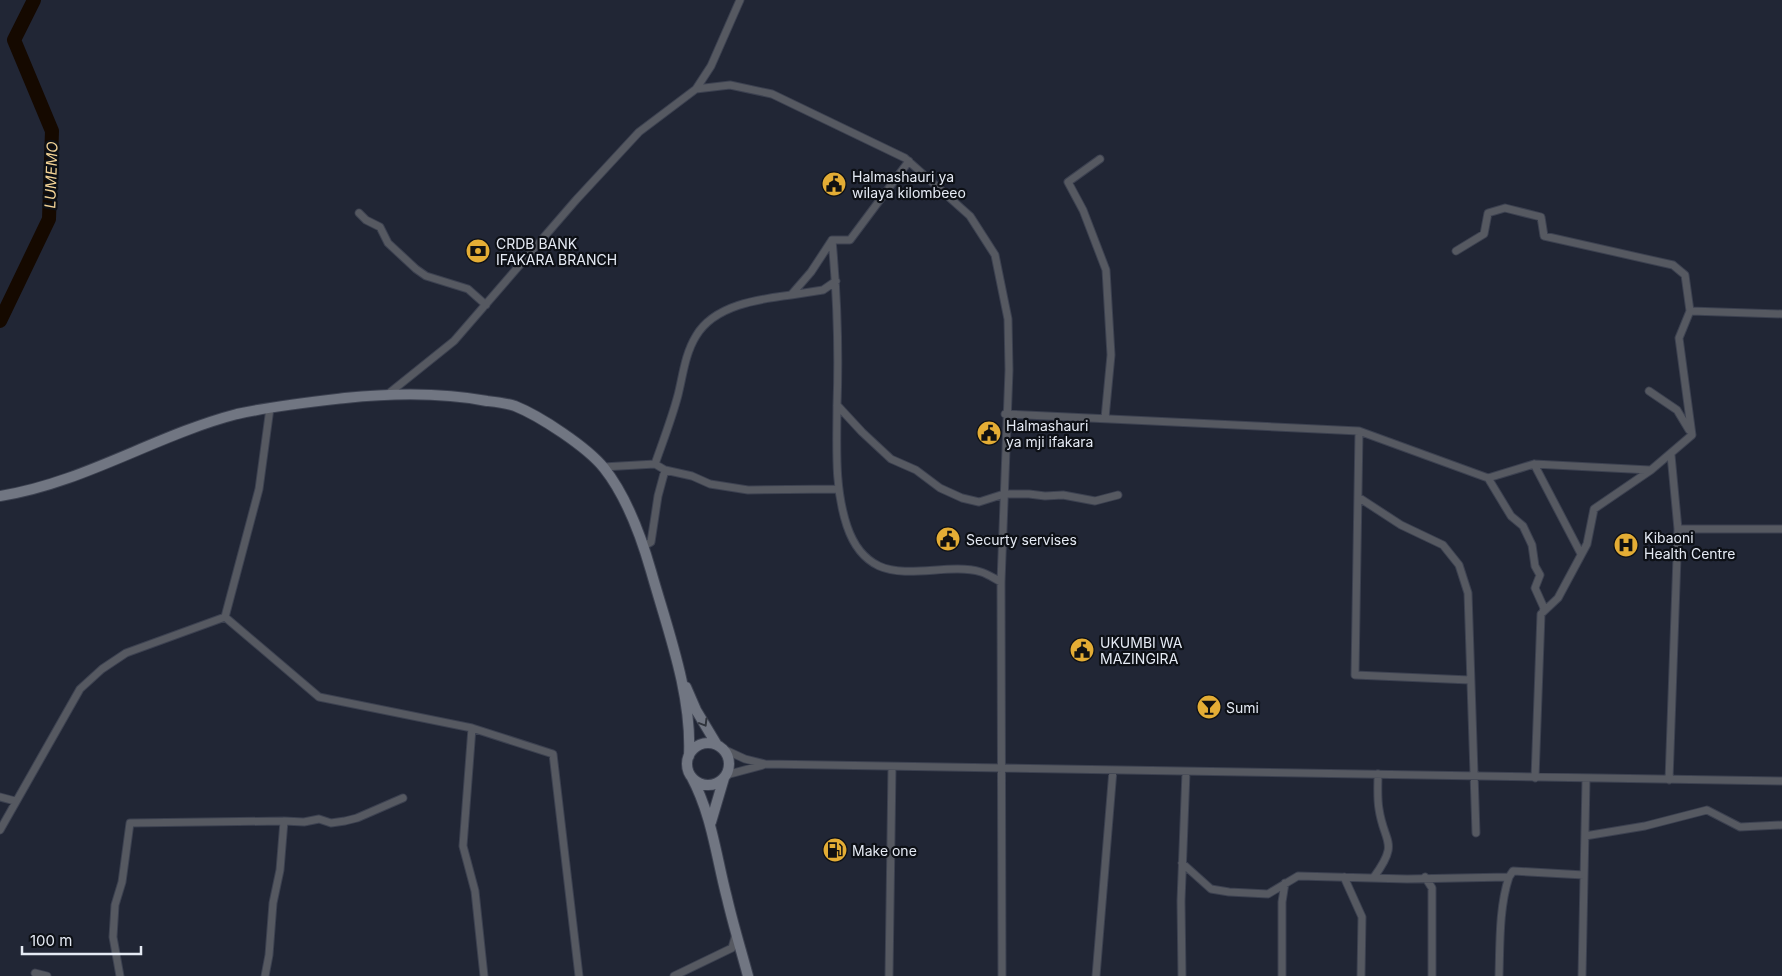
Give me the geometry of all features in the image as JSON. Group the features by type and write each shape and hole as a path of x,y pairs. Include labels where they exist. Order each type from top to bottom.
{"main road":[{"path":"0,496 72,476 152,443 228,418 270,408 388,394 458,395 514,406 548,423 603,467 628,508 644,546 678,668 690,737 688,768 702,796 711,823 726,897 748,976"},
{"path":"678,668 696,710 729,763 711,823"},
{"path":"689,756 698,745 708,743 719,746"},
{"path":"691,776 701,784 710,785 718,783 726,776"}],"street":[{"path":"388,394 454,341 576,200 639,132 696,89 711,66 740,0"},
{"path":"696,89 730,86 772,94 909,161 970,216 995,256 1008,319 1009,370 1001,582 1002,976"},
{"path":"1100,159 1068,182 1083,210 1106,270 1111,355 1105,418"},
{"path":"832,240 850,240 909,161"},
{"path":"1456,251 1484,234 1488,213 1505,208 1541,217 1544,236 1673,264 1685,276 1690,311 1679,338 1692,435"},
{"path":"359,213 380,227 388,243 416,269 426,276 468,289 486,305"},
{"path":"832,240 836,281 838,405 836,441 838,489 847,526 855,544 863,556 880,566 896,570 962,569 982,572 1001,582"},
{"path":"791,295 811,272 832,240"},
{"path":"655,464 678,396 686,360 696,335 713,317 748,302 823,290 836,281"},
{"path":"1690,311 1782,314"},
{"path":"1649,392 1677,410 1692,435"},
{"path":"838,405 848,419 891,459 916,470 940,488 979,502 1004,494 1063,496 1096,501 1118,495"},
{"path":"225,617 259,489 270,408"},
{"path":"1006,414 1359,431 1488,478 1534,464 1651,470"},
{"path":"1359,431 1355,674 1470,680"},
{"path":"1542,614 1558,598 1587,544 1594,509 1651,470 1692,435"},
{"path":"1669,780 1678,529 1670,455"},
{"path":"603,467 655,464 665,470 692,476 723,488 748,490 838,489"},
{"path":"1534,464 1581,554"},
{"path":"644,546 651,542 658,496 665,470"},
{"path":"1488,478 1511,516 1523,526 1532,545 1535,566 1540,575 1535,588 1544,608 1542,614 1535,778"},
{"path":"1358,497 1401,525 1443,545 1459,565 1468,593 1472,775 1476,833"},
{"path":"1678,529 1782,529"},
{"path":"225,617 319,697 472,728 553,754 579,976"},
{"path":"0,830 80,688 102,669 126,653 225,617"},
{"path":"472,728 463,846 475,891 484,976"},
{"path":"719,746 745,760 765,764 1472,775 1586,780 1782,782"},
{"path":"726,776 765,764"},
{"path":"889,976 892,767"},
{"path":"1096,976 1113,770"},
{"path":"1182,976 1182,864 1186,772"},
{"path":"1374,877 1388,855 1388,837 1378,810 1378,774"},
{"path":"1582,976 1586,780"},
{"path":"0,797 15,801"},
{"path":"120,976 113,937 115,904 122,882 130,823 284,820 304,822 318,819 331,823 357,818 403,798"},
{"path":"1585,836 1646,826 1706,810 1740,827 1782,826"},
{"path":"265,976 270,955 273,903 280,870 284,820"},
{"path":"1182,864 1211,888 1229,892 1268,894 1298,876 1509,877"},
{"path":"1499,976 1499,930 1504,906 1504,890 1513,871 1584,875"},
{"path":"1344,877 1362,917 1361,976"},
{"path":"1425,878 1432,888 1432,976"},
{"path":"1282,976 1282,899 1285,883"},
{"path":"1271,891 1282,899"},
{"path":"674,976 732,948 737,932"},
{"path":"35,973 47,976"}],"waterway":[{"name":"LUMEMO","path":"0,321 49,219 52,131 14,40 34,0"}],"place":[{"name":"Halmashauri ya wilaya kilombeeo","path":"834,184"},
{"name":"CRDB BANK IFAKARA BRANCH","path":"478,251"},
{"name":"Halmashauri ya mji ifakara","path":"989,433"},
{"name":"Securty servises","path":"948,539"},
{"name":"Kibaoni Health Centre","path":"1626,545"},
{"name":"UKUMBI WA MAZINGIRA","path":"1082,650"},
{"name":"Sumi","path":"1209,707"},
{"name":"Make one","path":"835,850"}]}
